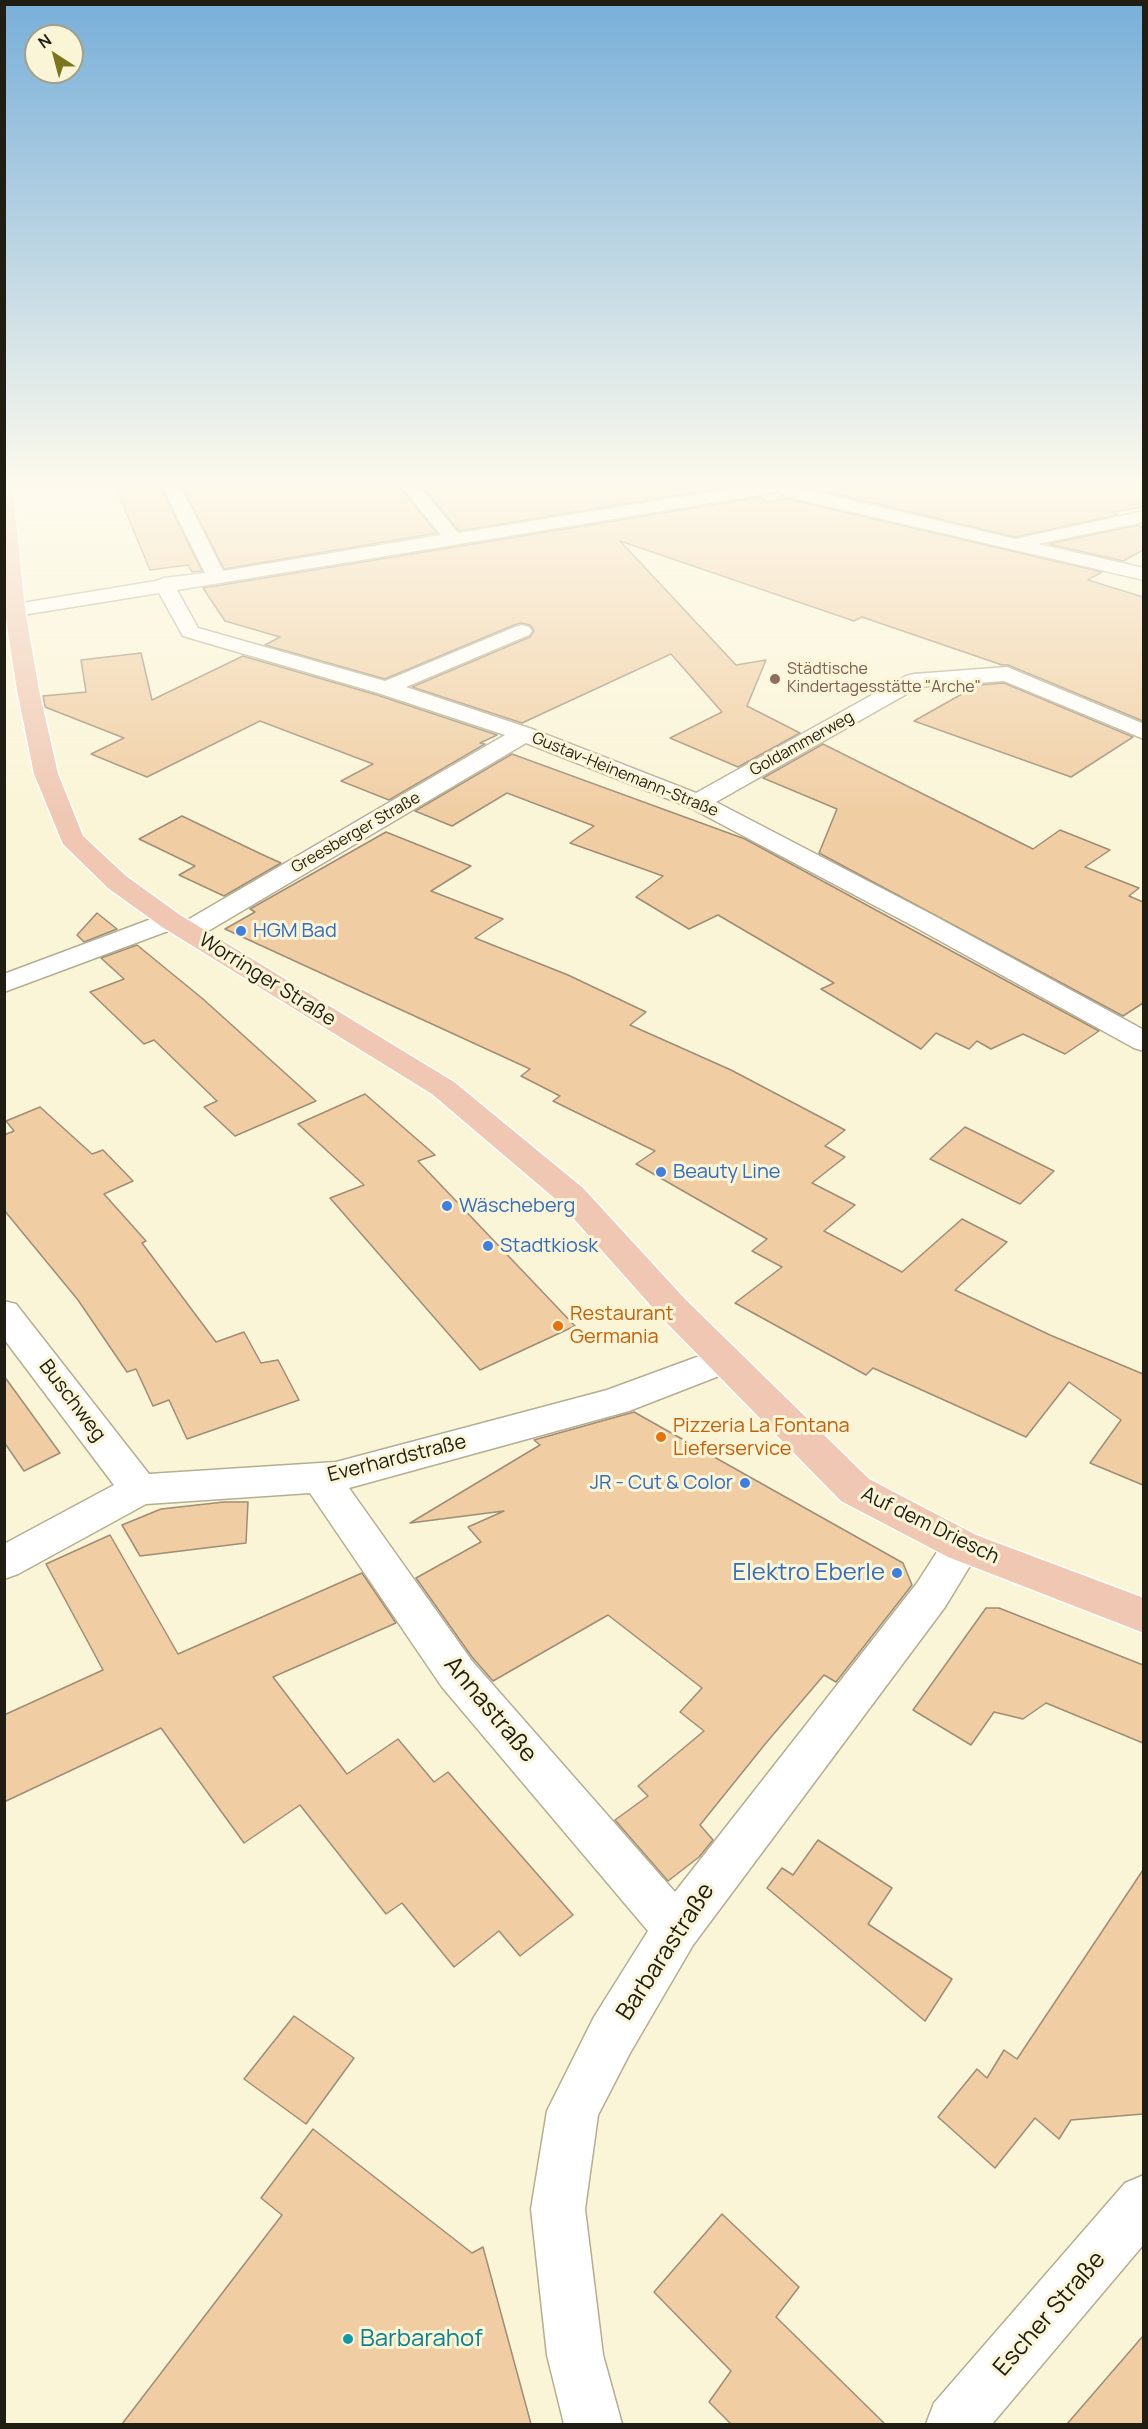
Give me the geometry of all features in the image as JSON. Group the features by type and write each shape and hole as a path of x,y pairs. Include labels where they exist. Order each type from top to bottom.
{"main road":[{"name":"Worringer Straße","path":"9,594 10,611 46,774 72,839 117,882 180,926 443,1088 571,1195 724,1360"},
{"name":"Auf dem Driesch","path":"724,1360 855,1490 962,1546 1143,1616"}],"street":[{"path":"10,611 105,594"},
{"name":"Gustav-Heinemann-Straße","path":"170,594 190,632 386,688 524,734 699,802 922,920 1143,1042"},
{"path":"386,688 522,631"},
{"name":"Goldammerweg","path":"699,802 914,681 1007,674 1143,732"},
{"name":"Greesberger Straße","path":"4,984 180,926 524,734"},
{"name":"Buschweg","path":"4,1313 139,1490"},
{"name":"Everhardstraße","path":"4,1563 139,1490 336,1478 616,1401 724,1360"},
{"name":"Annastraße","path":"321,1479 457,1674 676,1929"},
{"name":"Barbarastraße","path":"593,2424 575,2355 558,2209 573,2111 612,2035 676,1929 931,1595 962,1546"},
{"name":"Escher Straße","path":"955,2424 1143,2202"}],"building":[{"path":"207,594 670,594 736,665 766,660 747,706 800,733 738,767 670,738 722,712 671,654 522,723 412,687 530,637 534,631 530,625 521,623 385,679 265,645 280,637 225,621"},
{"path":"776,594 1134,594 1143,597 1143,721 1008,665 1002,665 862,617 854,621"},
{"path":"141,653 152,700 243,656 377,695 497,735 480,743 485,744 389,800 341,781 373,764 260,721 147,777 91,754 124,738 45,707 43,696 86,692 81,660"},
{"path":"1004,683 1133,737 1071,777 914,721 978,685"},
{"path":"823,744 1033,849 1060,830 1110,850 1085,867 1139,888 1129,896 1143,902 1143,1003 1123,1016 819,853 837,809 763,778"},
{"path":"512,754 745,839 1099,1031 1065,1054 1023,1034 991,1049 977,1041 969,1049 936,1033 921,1049 821,989 834,983 718,915 689,929 636,897 663,876 570,843 594,826 507,793 452,826 415,811"},
{"path":"182,816 281,863 224,896 179,875 195,866 139,839"},
{"path":"386,832 471,866 431,891 503,919 475,938 568,975 646,1012 630,1025 731,1070 845,1130 825,1146 845,1157 812,1183 855,1205 824,1231 902,1272 962,1219 1007,1242 955,1290 1050,1335 1143,1374 1143,1485 1090,1463 1121,1420 1069,1382 1026,1437 873,1368 866,1375 735,1303 782,1267 752,1251 767,1239 636,1164 655,1151 553,1101 560,1096 521,1076 530,1069 225,929 255,912 250,909"},
{"path":"97,913 117,929 84,942 77,935"},
{"path":"137,945 203,999 316,1101 235,1136 204,1107 217,1101 154,1040 144,1044 90,992 124,979 101,958"},
{"path":"365,1094 435,1155 418,1161 575,1326 480,1370 330,1198 364,1185 298,1124"},
{"path":"40,1107 92,1154 103,1150 133,1181 104,1194 146,1241 142,1243 216,1342 244,1332 261,1363 278,1360 299,1400 187,1439 169,1400 153,1406 136,1369 127,1372 78,1300 4,1210 4,1135 14,1131 6,1121"},
{"path":"965,1127 1054,1171 1020,1204 930,1159"},
{"path":"4,1376 60,1453 24,1471 4,1442"},
{"path":"634,1412 903,1563 912,1585 836,1682 824,1675 766,1743 700,1825 713,1840 699,1857 668,1881 615,1820 648,1796 638,1786 704,1731 680,1712 702,1688 608,1615 493,1681 472,1657 416,1578 481,1542 468,1527 504,1511 410,1523 540,1445 534,1440"},
{"path":"224,1502 248,1502 246,1543 140,1556 122,1525 161,1509"},
{"path":"110,1535 178,1654 362,1573 396,1623 273,1677 347,1774 398,1739 434,1782 448,1772 573,1915 520,1956 499,1931 454,1967 402,1903 386,1914 300,1805 244,1843 161,1728 4,1802 4,1715 103,1670 46,1564"},
{"path":"986,1608 999,1608 1143,1665 1143,1743 1046,1703 1023,1719 994,1712 971,1745 913,1710"},
{"path":"818,1840 892,1888 868,1924 952,1979 925,2021 767,1888 782,1868 793,1875"},
{"path":"1143,1870 1143,2114 1071,2120 1059,2139 1035,2118 995,2168 938,2117 977,2069 987,2078 1004,2050 1017,2059"},
{"path":"294,2016 354,2058 306,2124 244,2079"},
{"name":"Barbarahof","path":"313,2129 472,2253 483,2247 531,2424 122,2424 282,2215 261,2198"},
{"path":"722,2214 799,2287 776,2317 885,2424 731,2424 709,2402 731,2371 654,2292"},
{"path":"1143,2336 1143,2424 1067,2424"}],"place":[{"name":"Städtische Kindertagesstätte \"Arche\"","path":"775,679"},
{"name":"HGM Bad","path":"241,931"},
{"name":"Beauty Line","path":"661,1172"},
{"name":"Wäscheberg","path":"447,1206"},
{"name":"Stadtkiosk","path":"488,1246"},
{"name":"Restaurant Germania","path":"558,1326"},
{"name":"Pizzeria La Fontana Lieferservice","path":"661,1437"},
{"name":"JR - Cut & Color","path":"745,1483"},
{"name":"Elektro Eberle","path":"897,1573"},
{"name":"Barbarahof","path":"348,2339"}]}
